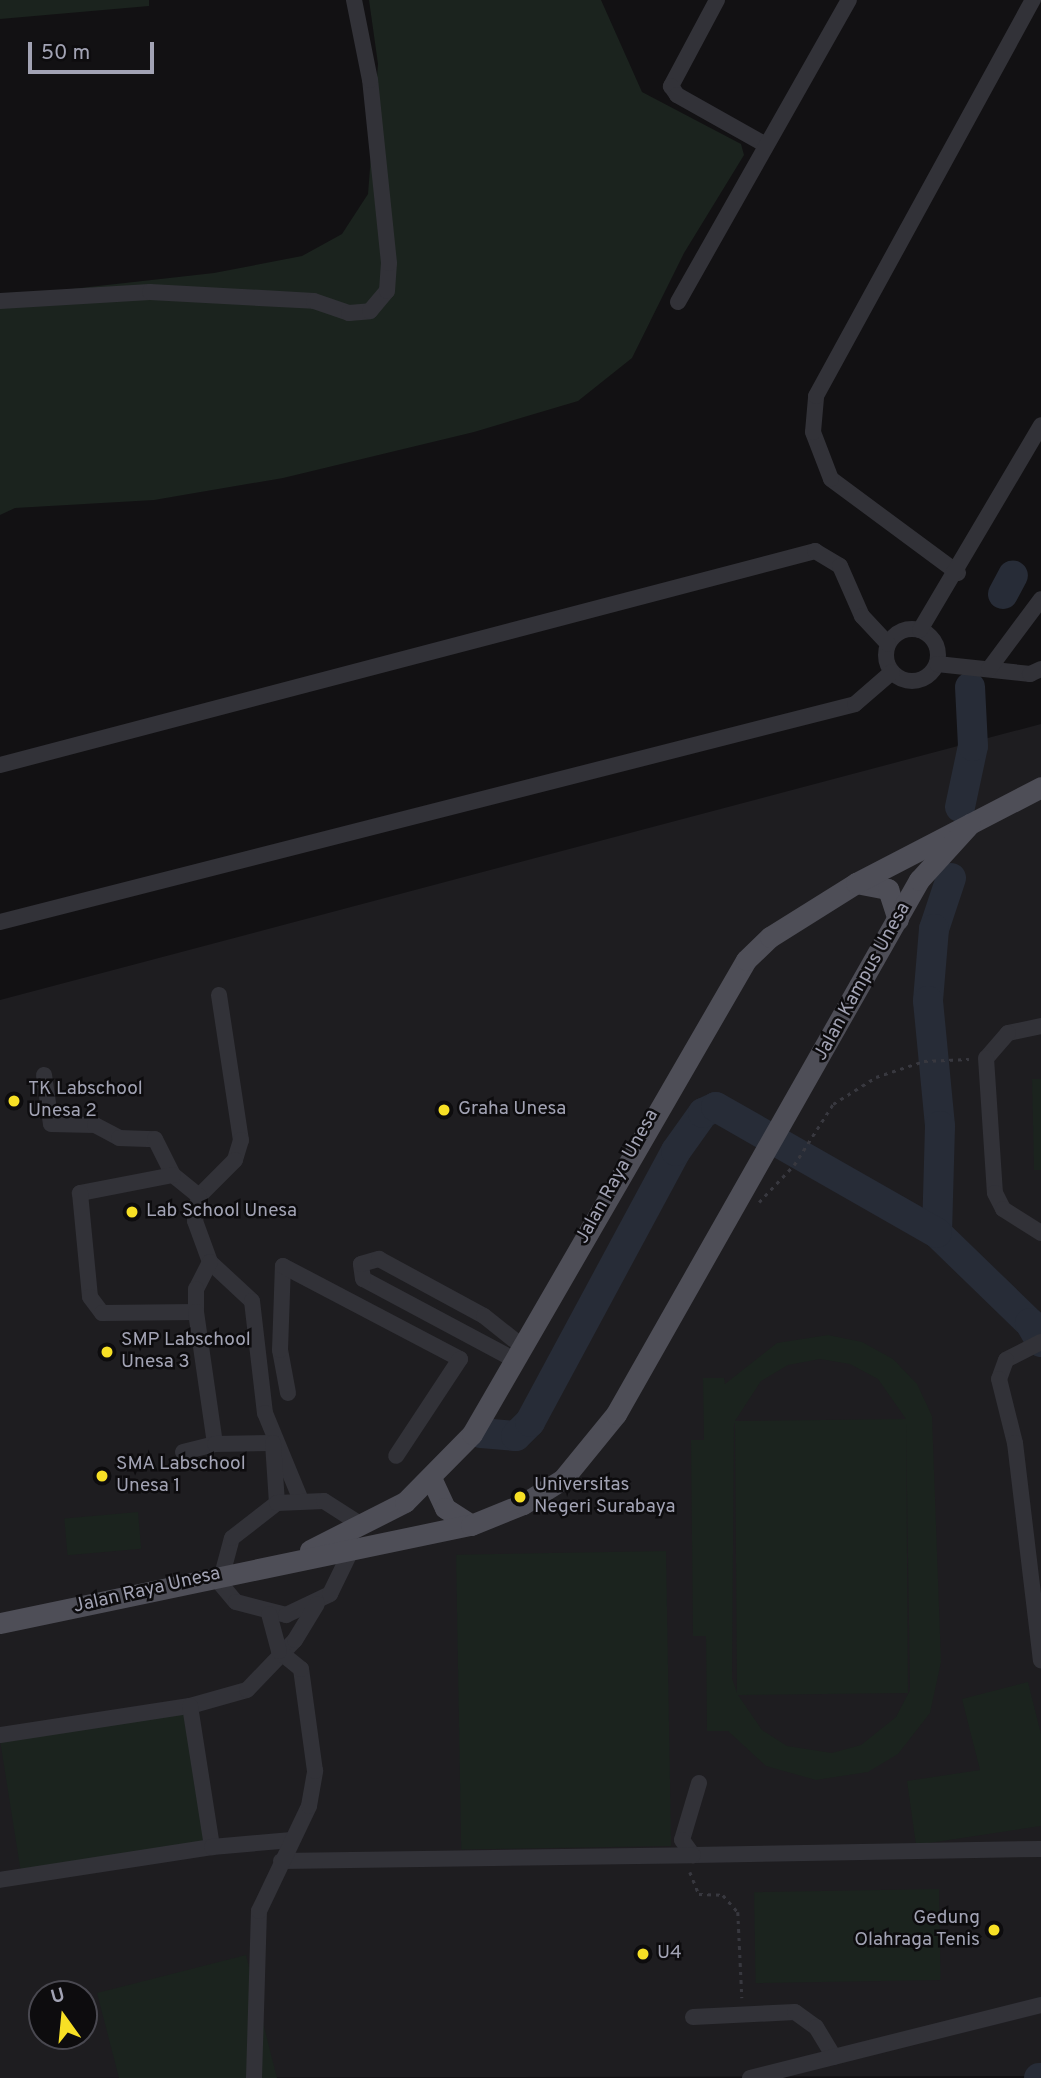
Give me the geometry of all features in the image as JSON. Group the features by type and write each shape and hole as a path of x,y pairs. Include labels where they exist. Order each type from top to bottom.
{"main road":[{"name":"Jalan Raya Unesa","path":"294,1557 363,1526 432,1480 472,1434 725,987 770,937 856,883 1041,787"},
{"name":"Jalan Kampus Unesa","path":"768,1149 919,880 970,824"},
{"path":"856,883 888,889 898,919"},
{"name":"Jalan Raya Unesa","path":"0,1623 294,1557 351,1551 471,1525 540,1495 594,1446 768,1149"},
{"path":"432,1480 444,1508 471,1525"}],"street":[{"path":"0,301 150,292 314,301 349,313 370,311 387,291 389,263 354,0"},
{"path":"717,0 671,86 677,95 766,145"},
{"path":"678,302 849,0"},
{"path":"958,573 831,479 813,432 816,396 1033,0"},
{"path":"920,630 958,573 1041,425"},
{"path":"0,765 815,551 840,566 862,616 888,644 892,672"},
{"path":"989,669 1041,599"},
{"path":"888,644 901,631 920,630 936,644 937,664"},
{"path":"892,672 913,681 937,664 989,669 1041,669"},
{"path":"0,922 855,704 892,672"},
{"path":"219,995 241,1140 235,1160 199,1196 195,1221 209,1262 252,1301 273,1443 277,1503"},
{"path":"1041,1026 1008,1032 986,1058 995,1193 1003,1209 1041,1233"},
{"path":"44,1075 51,1124 95,1125 119,1138 155,1139 173,1175 199,1196"},
{"path":"173,1175 80,1193 90,1297 102,1313 196,1312"},
{"path":"351,1296 363,1279 361,1264 379,1259 484,1316 519,1354"},
{"path":"209,1262 196,1289 196,1312 215,1444"},
{"path":"288,1393 279,1350 279,1271 290,1266 351,1296 460,1359 396,1456"},
{"path":"363,1279 519,1354"},
{"path":"1041,1342 1006,1360 999,1379 1015,1443 1041,1660"},
{"path":"183,1452 215,1444 273,1443"},
{"path":"273,1443 300,1498"},
{"path":"317,1604 269,1615 236,1602 218,1575 232,1538 277,1503 300,1498 324,1501 363,1526"},
{"path":"0,1735 234,1698 279,1651 295,1640 317,1604 340,1581 351,1551"},
{"path":"254,2078 259,1910 309,1807 315,1771 301,1669 279,1651 269,1615"},
{"path":"190,1706 212,1847"},
{"path":"693,1855 682,1840 699,1783"},
{"path":"0,1880 212,1847 292,1840"},
{"path":"281,1861 1041,1849"},
{"path":"750,2078 1041,2005"},
{"path":"693,2017 743,2014 805,2015 834,2057"}],"path":[{"path":"739,1200 763,1201 794,1165 806,1142 833,1104 876,1077 924,1061 986,1058"},
{"path":"693,1855 692,1886 699,1894 723,1895 737,1912 743,2014"}],"shaded area":[{"path":"0,0 149,0 149,6 0,19"},
{"path":"369,0 601,0 642,92 741,144 744,155 684,253 632,358 578,401 474,432 283,478 154,500 15,508 0,515 0,297 214,273 302,256 342,234 368,194 378,64"},
{"name":"Universitas Negeri Surabaya","path":"1041,724 1041,2076 0,2078 0,1000"},
{"path":"1032,1079 1041,1079 1041,1170 1034,1170"},
{"path":"828,1335 862,1342 893,1359 917,1384 932,1416 941,1662 930,1713 898,1754 868,1772 816,1780 766,1766 728,1731 707,1731 706,1636 693,1636 691,1440 704,1440 703,1378 724,1378 725,1384 777,1343","holes":["820,1359 850,1364 878,1379 906,1419 735,1421 761,1381 788,1365","906,1421 910,1690 896,1717 861,1745 832,1753 787,1746 762,1730 738,1695 908,1693","734,1423 737,1693 732,1678"]},
{"path":"138,1512 141,1549 68,1555 64,1518"},
{"path":"666,1551 671,1846 461,1850 456,1555"},
{"path":"1028,1682 1041,1734 1041,1826 916,1845 907,1781 980,1770 962,1699"},
{"path":"186,1713 206,1840 20,1870 0,1742"},
{"path":"939,1889 941,1980 756,1983 754,1892"},
{"path":"246,1955 277,2078 119,2078 98,1993"}],"waterway":[{"path":"1003,594 1013,575"},
{"path":"960,807 973,746 970,687"},
{"path":"951,878 934,929 928,1001 940,1126 937,1233 1030,1323 1041,1342"},
{"path":"481,1433 516,1436 530,1422 676,1151 703,1113 716,1107 937,1233"}],"place":[{"name":"TK Labschool Unesa 2","path":"14,1101"},
{"name":"Graha Unesa","path":"444,1110"},
{"name":"Lab School Unesa","path":"132,1212"},
{"name":"SMP Labschool Unesa 3","path":"107,1352"},
{"name":"SMA Labschool Unesa 1","path":"102,1476"},
{"name":"Universitas Negeri Surabaya","path":"520,1497"},
{"name":"Gedung Olahraga Tenis","path":"994,1930"},
{"name":"U4","path":"643,1954"}]}
